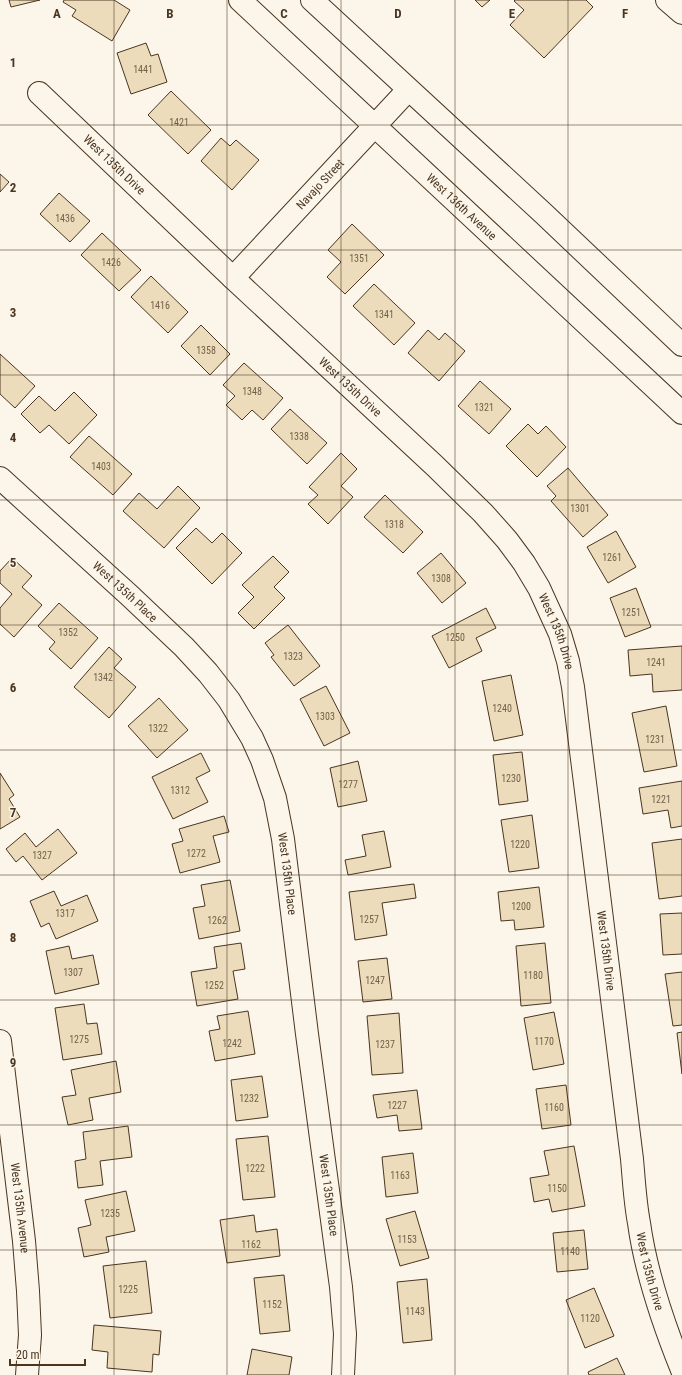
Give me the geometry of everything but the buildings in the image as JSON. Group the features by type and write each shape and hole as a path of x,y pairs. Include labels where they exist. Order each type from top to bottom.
{"street":[{"name":"West 136th Avenue","path":"240,0 682,413"},
{"path":"312,0 544,214 682,345"},
{"path":"668,0 682,13"},
{"name":"Navajo Street","path":"233,278 408,90"},
{"name":"West 135th Drive","path":"39,93 233,278 435,466 488,518 524,563 539,588 560,634 568,661 573,687 639,1224 649,1275 661,1314 682,1370"},
{"name":"West 135th Place","path":"0,478 184,647 208,673 233,706 252,738 262,760 275,798 283,839 340,1287 345,1334 343,1375"},
{"name":"West 135th Avenue","path":"0,1041 24,1241 30,1335 27,1375"}]}
